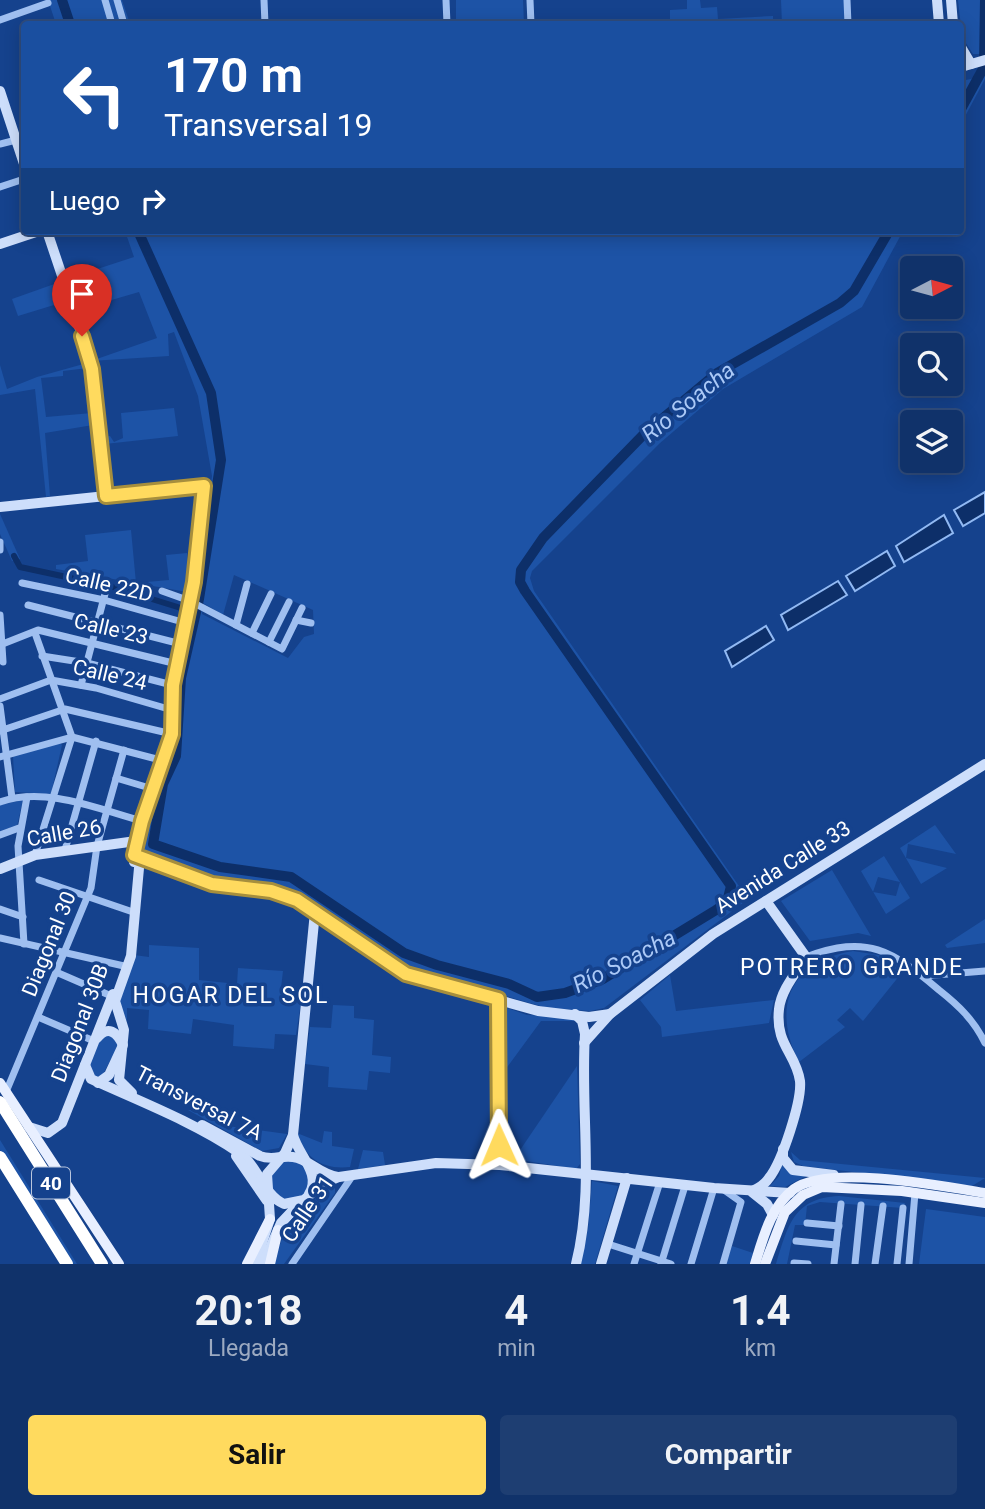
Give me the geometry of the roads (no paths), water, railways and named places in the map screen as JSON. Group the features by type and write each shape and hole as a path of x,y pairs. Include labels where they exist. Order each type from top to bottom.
{"highway":[{"name":"40","path":"2,1092 102,1264"},
{"name":"40","path":"0,1157 67,1264"}],"main road":[{"path":"937,0 938,21"},
{"path":"951,0 953,21"},
{"path":"0,91 21,155"},
{"path":"0,244 27,235"},
{"path":"0,507 106,496 92,365 48,235"},
{"name":"Avenida Calle 33","path":"584,1043 610,1014 693,948 985,764"},
{"path":"136,841 137,856 212,884 281,893 316,912 406,974 538,1011 589,1017 610,1014"},
{"name":"Calle 26","path":"0,869 35,855 136,841"},
{"name":"Diagonal 30B","path":"114,998 124,966 137,856"},
{"name":"Diagonal 30B","path":"29,1126 45,1133 59,1127 131,956 137,856"},
{"path":"752,1191 769,1179 798,1101 800,1079 780,1038 779,1005 789,982 806,957 766,901"},
{"path":"255,1264 270,1216 267,1174 293,1135 316,912"},
{"path":"85,1065 88,1077 98,1083 109,1075 122,1045 124,1026 114,998"},
{"path":"498,999 500,1166"},
{"path":"575,1014 583,1025 587,1175 584,1228 576,1264"},
{"path":"94,1041 104,1032 110,1031 118,1035 122,1045"},
{"name":"Transversal 7A","path":"122,1045 119,1080 128,1091 179,1113 260,1156 279,1159 293,1157 334,1178"},
{"name":"Transversal 7A","path":"98,1083 226,1145 253,1165 267,1189"},
{"path":"2,1092 29,1126 119,1264"},
{"path":"267,1189 284,1204 304,1200 314,1182 293,1135"},
{"path":"226,1145 252,1178 270,1216"},
{"path":"783,1145 783,1158 793,1170 985,1193"},
{"path":"263,1264 286,1214 334,1178 436,1163 500,1166 684,1186 790,1193"},
{"path":"755,1264 773,1215 790,1193 814,1180 839,1176"},
{"path":"601,1264 627,1178"},
{"path":"765,1264 785,1212 803,1195 822,1187 915,1193 985,1203"},
{"path":"752,1191 767,1204 773,1215"},
{"path":"247,1264 270,1216"},
{"path":"270,1264 278,1230"}],"street":[{"path":"105,0 111,21"},
{"path":"117,0 123,21"},
{"path":"264,0 265,21"},
{"path":"446,0 447,21"},
{"path":"530,0 531,21"},
{"path":"847,0 848,21"},
{"path":"0,20 48,3"},
{"path":"0,145 16,140"},
{"path":"0,187 21,179"},
{"path":"106,496 204,486 192,602 173,685 172,734 136,841"},
{"path":"0,542 0,550"},
{"name":"Calle 22D","path":"22,583 104,600 186,623"},
{"path":"236,625 247,584"},
{"path":"81,685 106,590"},
{"path":"162,591 192,602 282,649 302,608"},
{"path":"252,633 271,594"},
{"path":"269,642 289,601"},
{"path":"28,605 181,644"},
{"path":"0,615 3,662"},
{"path":"296,620 310,624"},
{"path":"35,855 72,737 36,632"},
{"name":"Calle 23","path":"1,645 36,632 93,642 177,664"},
{"path":"44,655 173,685"},
{"name":"Calle 24","path":"0,699 51,680 81,685 172,710"},
{"path":"0,706 3,756 12,798"},
{"path":"1,730 62,709 172,734"},
{"path":"3,756 72,737 96,741 164,761"},
{"path":"65,850 96,741"},
{"name":"Diagonal 30","path":"2,1092 38,1017 87,897 96,870 97,846 124,750"},
{"path":"116,778 153,789"},
{"path":"24,944 19,828 27,797"},
{"path":"0,802 12,798 54,797 142,821"},
{"path":"0,835 19,828"},
{"path":"39,880 130,911"},
{"path":"0,909 23,917"},
{"path":"0,939 124,966"},
{"path":"806,957 837,947 875,948 891,953 923,976 969,1016 985,1043"},
{"path":"923,976 985,971"},
{"path":"57,972 114,998"},
{"path":"38,1017 94,1041"},
{"name":"Calle 31","path":"292,1264 353,1175"},
{"path":"334,1178 338,1184 338,1197"},
{"path":"634,1264 660,1182"},
{"path":"608,1244 665,1263 684,1186"},
{"path":"691,1264 719,1189 741,1202 723,1264"},
{"path":"909,1264 915,1193"},
{"path":"834,1264 841,1204"},
{"path":"855,1264 862,1205"},
{"path":"875,1264 883,1206"},
{"path":"897,1264 903,1208"},
{"path":"807,1223 839,1226"},
{"path":"796,1241 836,1245"},
{"path":"794,1263 808,1264"}],"waterway":[{"name":"Río Soacha","path":"62,0 69,21"},
{"name":"Río Soacha","path":"964,104 984,67 985,0"},
{"name":"Río Soacha","path":"140,235 211,393 221,460 199,599 181,678 176,756 163,784 153,844 220,867 291,877 404,953 437,965 509,984 537,997 565,993 603,979 716,910 727,902 731,886 525,591 520,582 521,570 543,538 645,433 717,373 840,303 854,291 887,235"},
{"path":"14,556 20,567 113,587 184,609"}],"district":[{"name":"POTRERO GRANDE","path":"852,967"},
{"name":"HOGAR DEL SOL","path":"231,995"}]}
